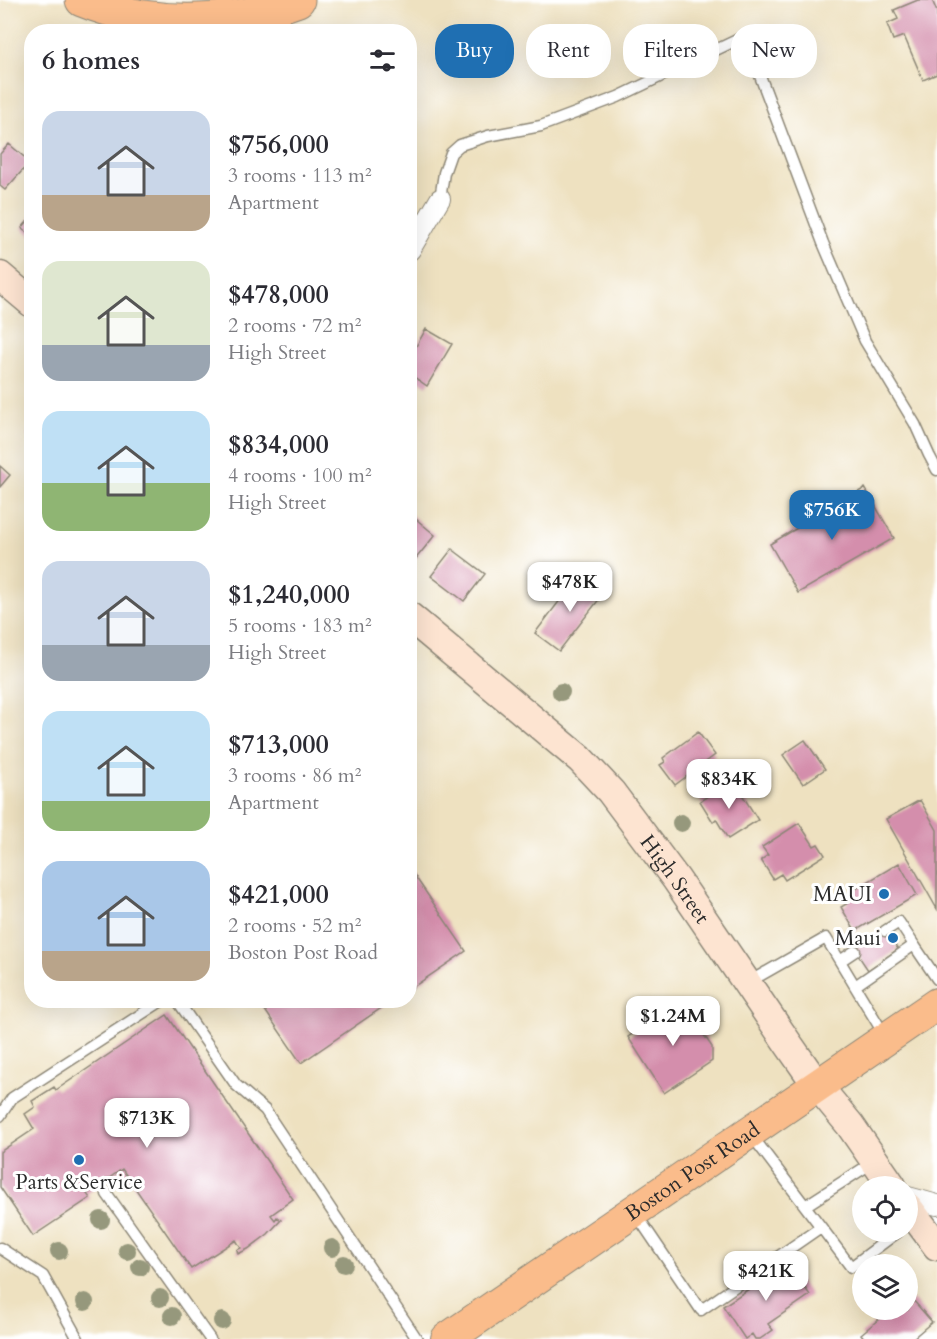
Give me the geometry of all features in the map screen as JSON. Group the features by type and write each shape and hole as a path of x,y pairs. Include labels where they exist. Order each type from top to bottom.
{"highway":[{"path":"82,0 130,15 193,21 224,19 254,13 298,0"}],"main road":[{"path":"0,276 24,296"},
{"name":"High Street","path":"417,623 580,759 611,792 676,879 818,1085 850,1125 885,1176"},
{"name":"Boston Post Road","path":"447,1339 937,1004"},
{"path":"918,1222 937,1246"}],"street":[{"path":"417,238 440,199"}],"lane":[{"path":"440,199 444,172 451,153 460,145 488,136 541,126 618,97 745,36 823,243 865,341 915,424 937,470"},
{"path":"885,931 899,922 937,979"},
{"path":"747,983 826,938 886,1038"},
{"path":"855,986 914,945"},
{"path":"840,961 855,951"},
{"path":"0,1116 12,1098 151,1008"},
{"path":"183,1008 236,1085 264,1110 417,1339"},
{"path":"749,1132 851,1267 880,1242"},
{"path":"805,1206 875,1161"},
{"path":"107,1194 210,1339"},
{"path":"634,1211 701,1310 821,1227"},
{"path":"0,1248 43,1276 78,1339"}],"building":[{"path":"918,0 932,0 937,12 937,74 923,80 904,36 893,40 887,24 898,19 894,10"},
{"path":"9,144 24,157 24,169 5,190 0,186 0,154"},
{"path":"426,329 452,344 427,386 417,379 417,345"},
{"path":"0,466 10,475 0,487"},
{"path":"865,488 894,538 798,593 770,544"},
{"path":"417,520 435,535 417,557"},
{"path":"452,549 485,574 464,601 431,576"},
{"path":"580,574 604,593 559,651 535,633"},
{"path":"698,732 715,755 675,785 660,765 665,762 663,758"},
{"path":"805,740 825,769 803,784 783,755"},
{"path":"733,780 758,820 728,839 716,819 713,822 700,801"},
{"path":"920,800 937,830 937,909 886,819"},
{"path":"799,823 814,846 818,844 825,855 785,880 781,874 773,879 761,860 768,855 762,847"},
{"path":"899,863 917,895 855,931 841,907 848,903 844,896"},
{"path":"417,879 466,951 417,984"},
{"path":"884,929 898,949 868,970 854,949"},
{"path":"681,1001 712,1047 712,1061 664,1093 628,1037"},
{"path":"263,1008 381,1008 301,1063"},
{"path":"167,1015 293,1199 271,1215 275,1220 277,1217 281,1220 268,1234 248,1249 238,1254 237,1250 241,1248 236,1240 191,1269 122,1169 87,1194 90,1198 33,1236 0,1187 0,1152 34,1129 25,1114 35,1107 32,1101 54,1087 56,1090"},
{"path":"788,1263 810,1295 768,1324 773,1330 760,1339 755,1339 752,1334 745,1339 723,1306"},
{"path":"918,1306 932,1322 912,1339 865,1339 861,1334 878,1320 918,1320"}],"place":[{"name":"MAUI","path":"884,894"},
{"name":"Maui","path":"893,938"},
{"name":"Parts &Service","path":"79,1160"}]}
